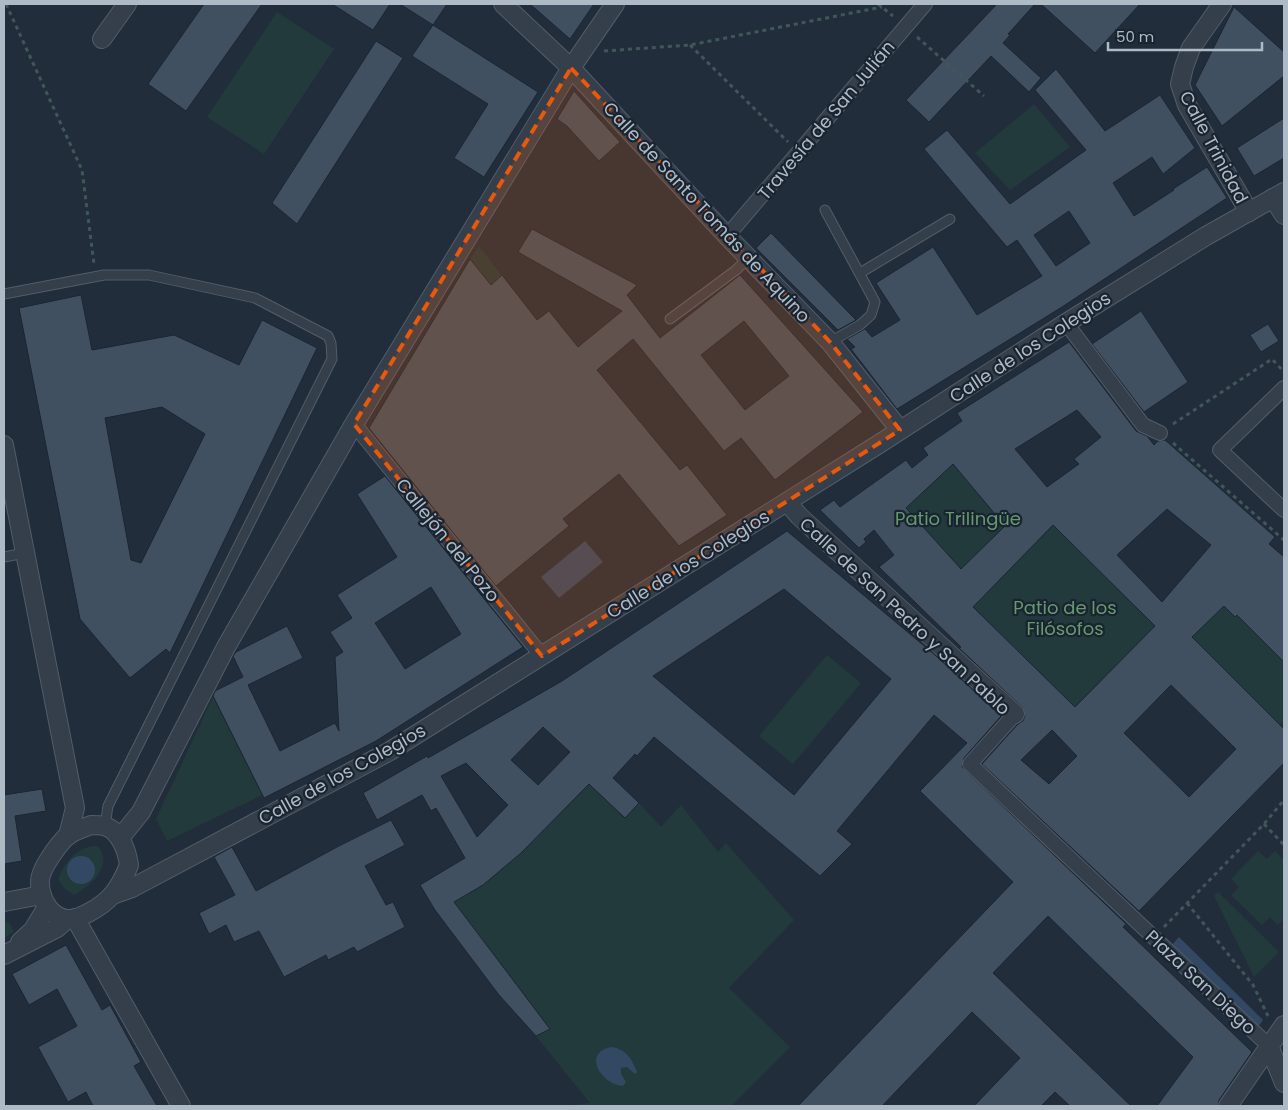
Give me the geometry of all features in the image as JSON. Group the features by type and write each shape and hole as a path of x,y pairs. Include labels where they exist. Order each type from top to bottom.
{"street":[{"path":"102,39 127,4"},
{"name":"Calle de Santo Tomás de Aquino","path":"503,4 571,68 830,342 900,430"},
{"path":"120,838 141,812 226,647 354,424 571,68 615,4"},
{"name":"Travesía de San Julián","path":"728,236 925,4"},
{"name":"Calle Trinidad","path":"1222,4 1191,48 1180,84 1187,105 1249,212"},
{"path":"1279,195 1284,215"},
{"name":"Calle de los Colegios","path":"115,894 132,888 390,751 900,430 1066,323 1206,236 1279,195"},
{"path":"1066,323 1143,425 1160,432"},
{"path":"1284,388 1220,450 1284,510"},
{"name":"Callejón del Pozo","path":"354,424 542,656"},
{"path":"4,445 75,808 68,836 46,865 40,880 44,902 33,930 6,954"},
{"name":"Calle de San Pedro y San Pablo","path":"786,502 806,523 1015,714 970,764 1132,917"},
{"path":"6,954 71,919 96,908 115,894 123,880 129,865 125,847 120,838 75,808"},
{"path":"68,836 98,825"},
{"path":"4,902 44,902 57,916 71,919 181,1106"},
{"name":"Plaza San Diego","path":"1132,917 1154,938 1277,1035"},
{"path":"1277,1035 1284,1083"},
{"path":"1228,1106 1277,1035"}],"lane":[{"path":"825,210 875,302 872,315 860,325 830,342"},
{"path":"860,273 950,219"},
{"path":"670,320 736,270 749,257"},
{"path":"4,294 95,276 149,275 255,298 328,336 331,343 332,359 98,825"},
{"path":"4,557 25,552"}],"path":[{"path":"6,4 82,170 95,276"},
{"path":"585,48 591,52 690,44 882,7"},
{"path":"906,27 984,96"},
{"path":"690,44 799,153"},
{"path":"1284,372 1272,359 1160,432 1284,540"},
{"path":"1154,938 1264,824 1284,800"},
{"path":"1264,824 1284,844"},
{"path":"1188,903 1253,984 1277,1035"}],"highlighted area":[{"path":"571,68 830,342 900,430 542,656 354,424"}],"green space":[{"path":"277,12 334,49 264,154 207,117"},
{"path":"1034,104 1070,147 1010,190 975,153"},
{"path":"479,246 502,276 474,299 485,278 470,259"},
{"name":"Patio Trilingüe","path":"953,464 1005,526 961,569 906,508"},
{"name":"Patio de los Filósofos","path":"1053,525 1155,626 1075,707 973,607"},
{"path":"1224,606 1235,617 1237,615 1284,662 1284,720 1280,725 1192,637"},
{"path":"827,655 861,683 793,764 759,736"},
{"path":"213,697 262,795 167,841 156,819"},
{"path":"589,784 624,818 639,803 661,827 681,805 718,852 726,843 794,920 729,988 790,1047 731,1106 565,1106 590,1103 536,1036 550,1029 454,902 483,885 521,853"},
{"path":"99,847 103,854 101,869 87,887 74,895 66,890 58,879 72,856 83,849"},
{"path":"1258,851 1267,859 1275,851 1284,860 1284,918 1278,925 1270,917 1262,925 1231,895 1239,887 1231,879"},
{"path":"1218,892 1279,952 1254,977 1214,896"},
{"path":"9,922 14,932 4,938 4,923"}],"water":[{"path":"585,541 603,562 559,598 541,577"},
{"path":"81,856 91,860 95,870 91,880 81,884 71,880 67,870 71,860"},
{"path":"1179,937 1263,1020 1258,1027 1172,945"},
{"path":"611,1047 621,1050 628,1055 637,1072 635,1074 627,1067 621,1068 621,1074 626,1082 623,1086 608,1080 598,1068 596,1061 598,1055 602,1050"}],"building":[{"path":"204,4 262,4 186,111 148,84"},
{"path":"332,4 390,4 373,30"},
{"path":"400,4 447,4 433,25"},
{"path":"530,4 594,4 570,39"},
{"path":"997,4 1035,4 1008,34 1010,35 1003,43 1041,78 1029,92 991,56 929,122 906,100"},
{"path":"1041,4 1140,4 1095,53"},
{"path":"1234,7 1284,52 1284,76 1222,126 1195,85"},
{"path":"433,25 538,92 484,177 454,158 488,104 412,56"},
{"path":"376,41 403,58 297,224 272,203"},
{"path":"1056,69 1105,131 1160,95 1195,148 1163,174 1152,157 1113,183 1134,216 1207,167 1227,198 1062,307 897,409 851,349 855,347 847,339 865,329 872,337 900,320 876,283 933,247 977,315 1042,276 1017,240 1007,247 924,149 947,130 1010,204 1086,150 1035,90","holes":["1069,211 1090,243 1056,266 1034,235"]},
{"path":"574,91 620,142 599,161 567,126 557,119"},
{"path":"1284,118 1284,158 1254,176 1237,148"},
{"path":"532,229 637,285 627,295 660,338 740,275 863,412 775,480 741,438 724,451 633,339 597,370 680,470 687,465 727,515 679,546 619,474 563,519 569,526 496,586 369,428 470,259 491,285 502,275 537,320 549,311 578,347 622,311 518,252","holes":["744,321 789,376 745,410 701,355"]},
{"path":"771,233 856,320 838,330 756,248"},
{"path":"81,295 92,350 174,335 239,365 262,320 317,348 170,653 166,649 130,678 80,619 19,308","holes":["162,407 205,434 141,563 131,560 105,418"]},
{"path":"1141,311 1188,382 1144,412 1092,344"},
{"path":"1268,324 1279,341 1261,352 1250,335"},
{"path":"1069,342 1136,431 1147,436 1154,445 1158,441 1165,440 1275,537 1269,544 1284,557 1284,662 1237,615 1235,617 1224,606 1192,637 1284,729 1284,763 1139,911 982,764 1018,724 1023,721 1025,716 1022,707 959,648 961,647 879,567 894,555 874,530 864,539 866,542 859,548 820,510 834,500 840,507 906,460 912,468 928,455 923,448 962,421 957,413","holes":["1077,410 1101,437 1074,459 1079,464 1047,487 1015,449","953,464 1005,526 961,569 906,508","1167,509 1211,545 1162,602 1117,555","1053,525 1155,626 1075,707 973,607","1171,685 1236,749 1189,797 1124,733","1052,730 1077,756 1049,784 1021,760"]},
{"path":"385,476 523,647 376,741 264,798 213,696 215,691 243,677 233,656 236,652 287,626 303,658 248,685 280,751 335,723 339,731 335,657 343,652 330,632 352,618 337,595 397,557 357,494","holes":["431,587 461,634 405,669 375,623"]},
{"path":"787,531 935,655 1001,716 964,758 962,767 1126,924 1123,927 1252,1052 1219,1100 1218,1106 1157,1106 1193,1057 1048,916 993,973 1131,1106 1070,1106 1055,1092 1041,1106 974,1106 1020,1058 972,1012 882,1106 798,1106 1013,882 920,791 967,743 934,715 837,831 852,844 820,876 654,737 613,778 639,803 625,818 589,784 521,853 483,885 454,902 550,1029 536,1036 499,995 435,910 420,885 465,858 436,808 431,811 422,795 377,820 363,793 562,681","holes":["784,589 891,679 794,795 653,676","543,727 570,752 538,785 511,760","466,763 508,805 477,837 441,776"]},
{"path":"42,789 46,811 15,816 22,861 4,864 4,795"},
{"path":"391,820 405,845 365,866 386,905 393,902 405,927 357,952 354,947 328,960 326,955 284,977 259,931 234,942 226,925 209,934 199,913 235,895 214,857 232,847 256,891"},
{"path":"66,945 102,1010 110,1005 141,1062 134,1066 157,1106 93,1106 86,1092 68,1102 38,1047 77,1026 57,989 29,1005 12,974"}]}
